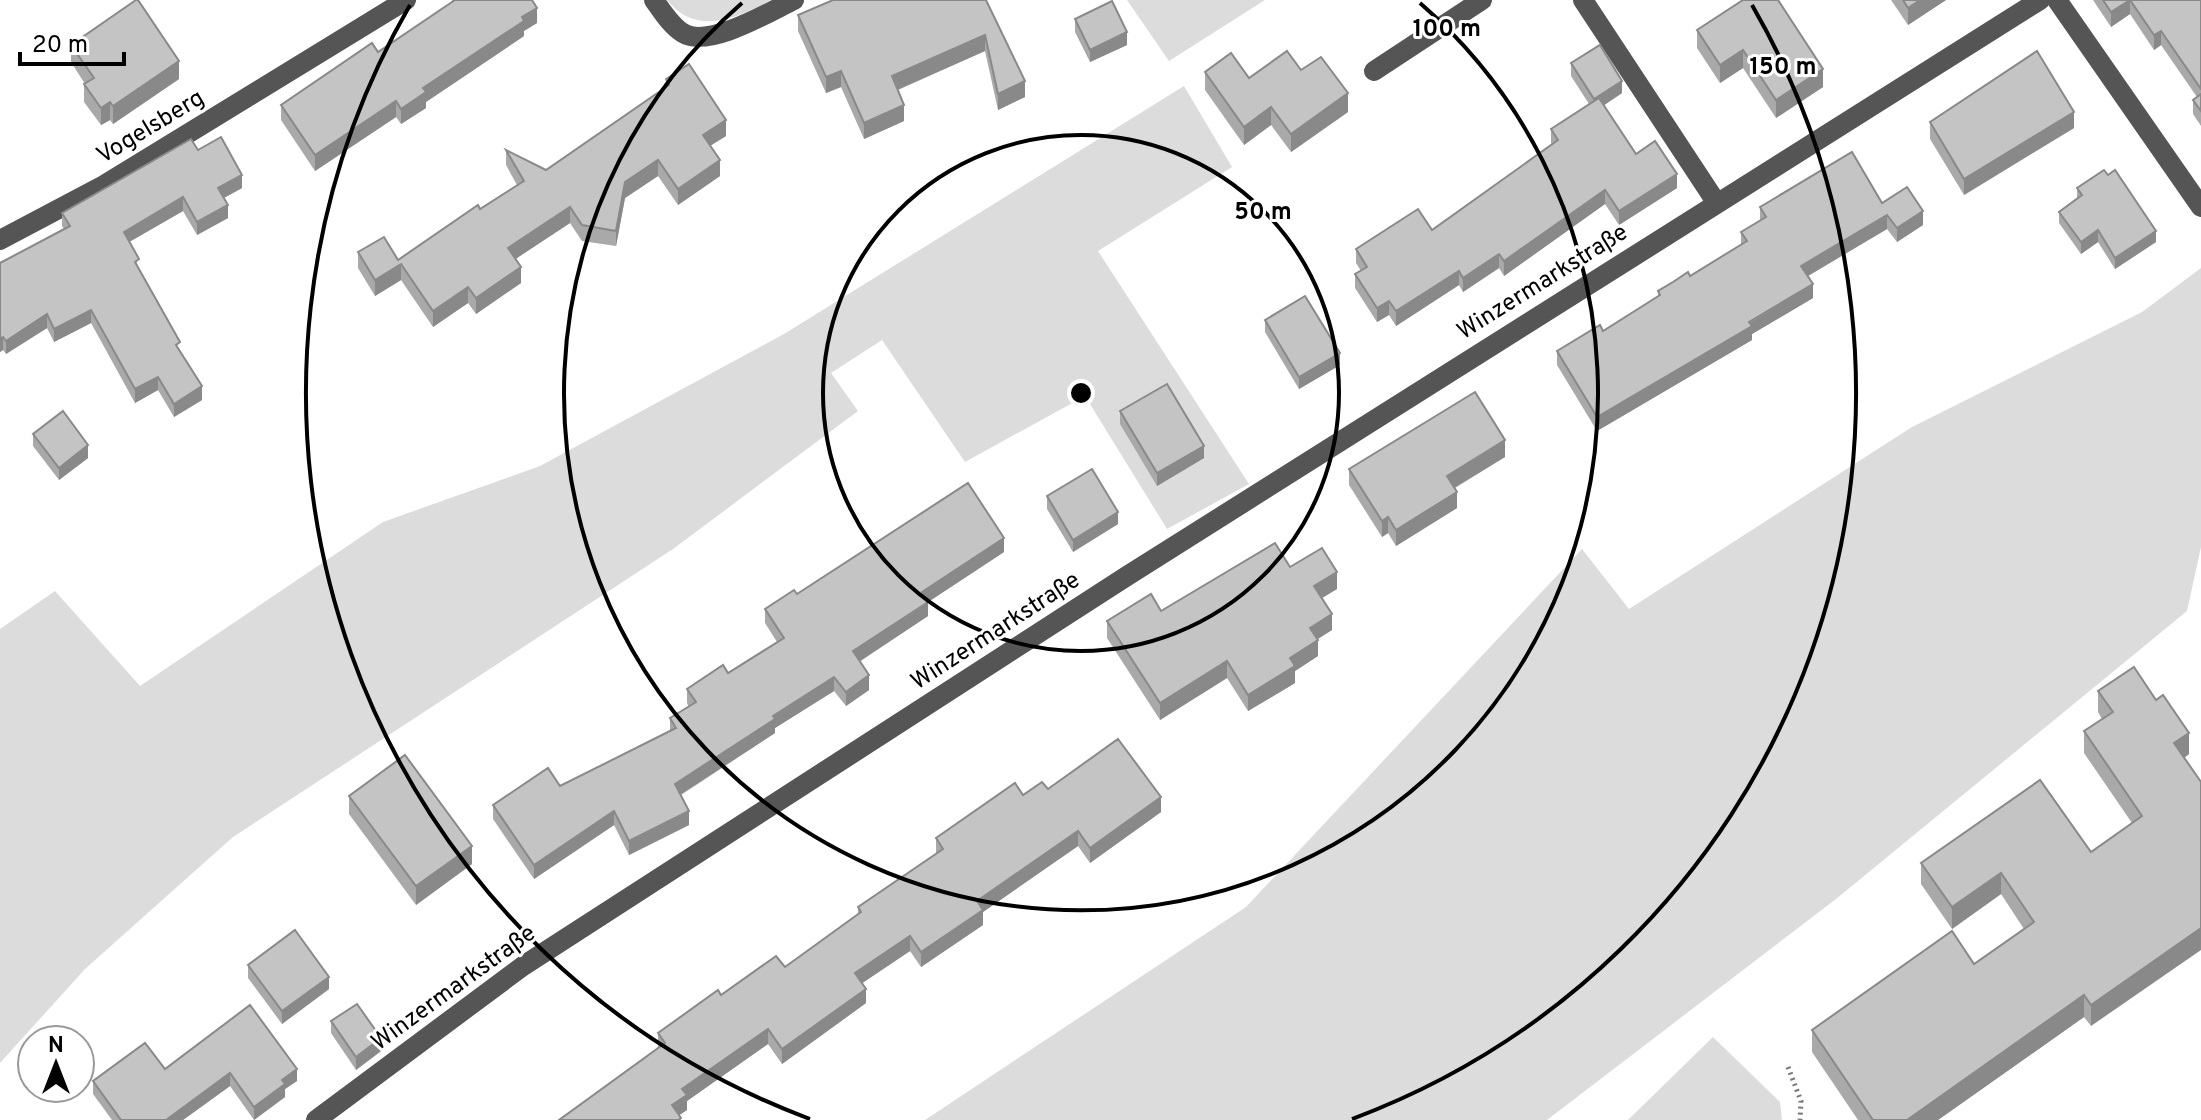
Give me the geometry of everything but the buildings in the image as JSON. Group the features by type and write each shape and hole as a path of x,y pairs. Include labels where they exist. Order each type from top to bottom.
{"street":[{"name":"Vogelsberg","path":"0,240 104,185 406,0"},
{"path":"654,0 680,32 701,38 739,26 794,0"},
{"path":"1374,71 1482,0"},
{"path":"1583,0 1716,202"},
{"name":"Winzermarkstraße","path":"316,1120 523,966 1127,576 2040,0"},
{"path":"2057,0 2201,207"}],"path":[{"path":"1788,1067 1801,1101 1800,1120"}],"shaded area":[{"path":"667,0 771,0 731,18 704,21 678,11"},
{"path":"1127,0 1265,0 1169,61"},
{"path":"1184,86 1232,167 1098,251 1249,484 1167,529 1085,396 965,462 882,340 831,373 858,411 673,549 233,837 85,969 35,1024 16,1024 16,1045 0,1063 0,629 55,591 140,686 383,522 540,466 784,334"},
{"path":"2201,268 2201,547 2187,611 1836,899 1547,1120 925,1120 1246,907 1582,549 1629,609 1912,427 2142,312"},
{"path":"1713,1037 1780,1102 1782,1120 1628,1120"}]}
